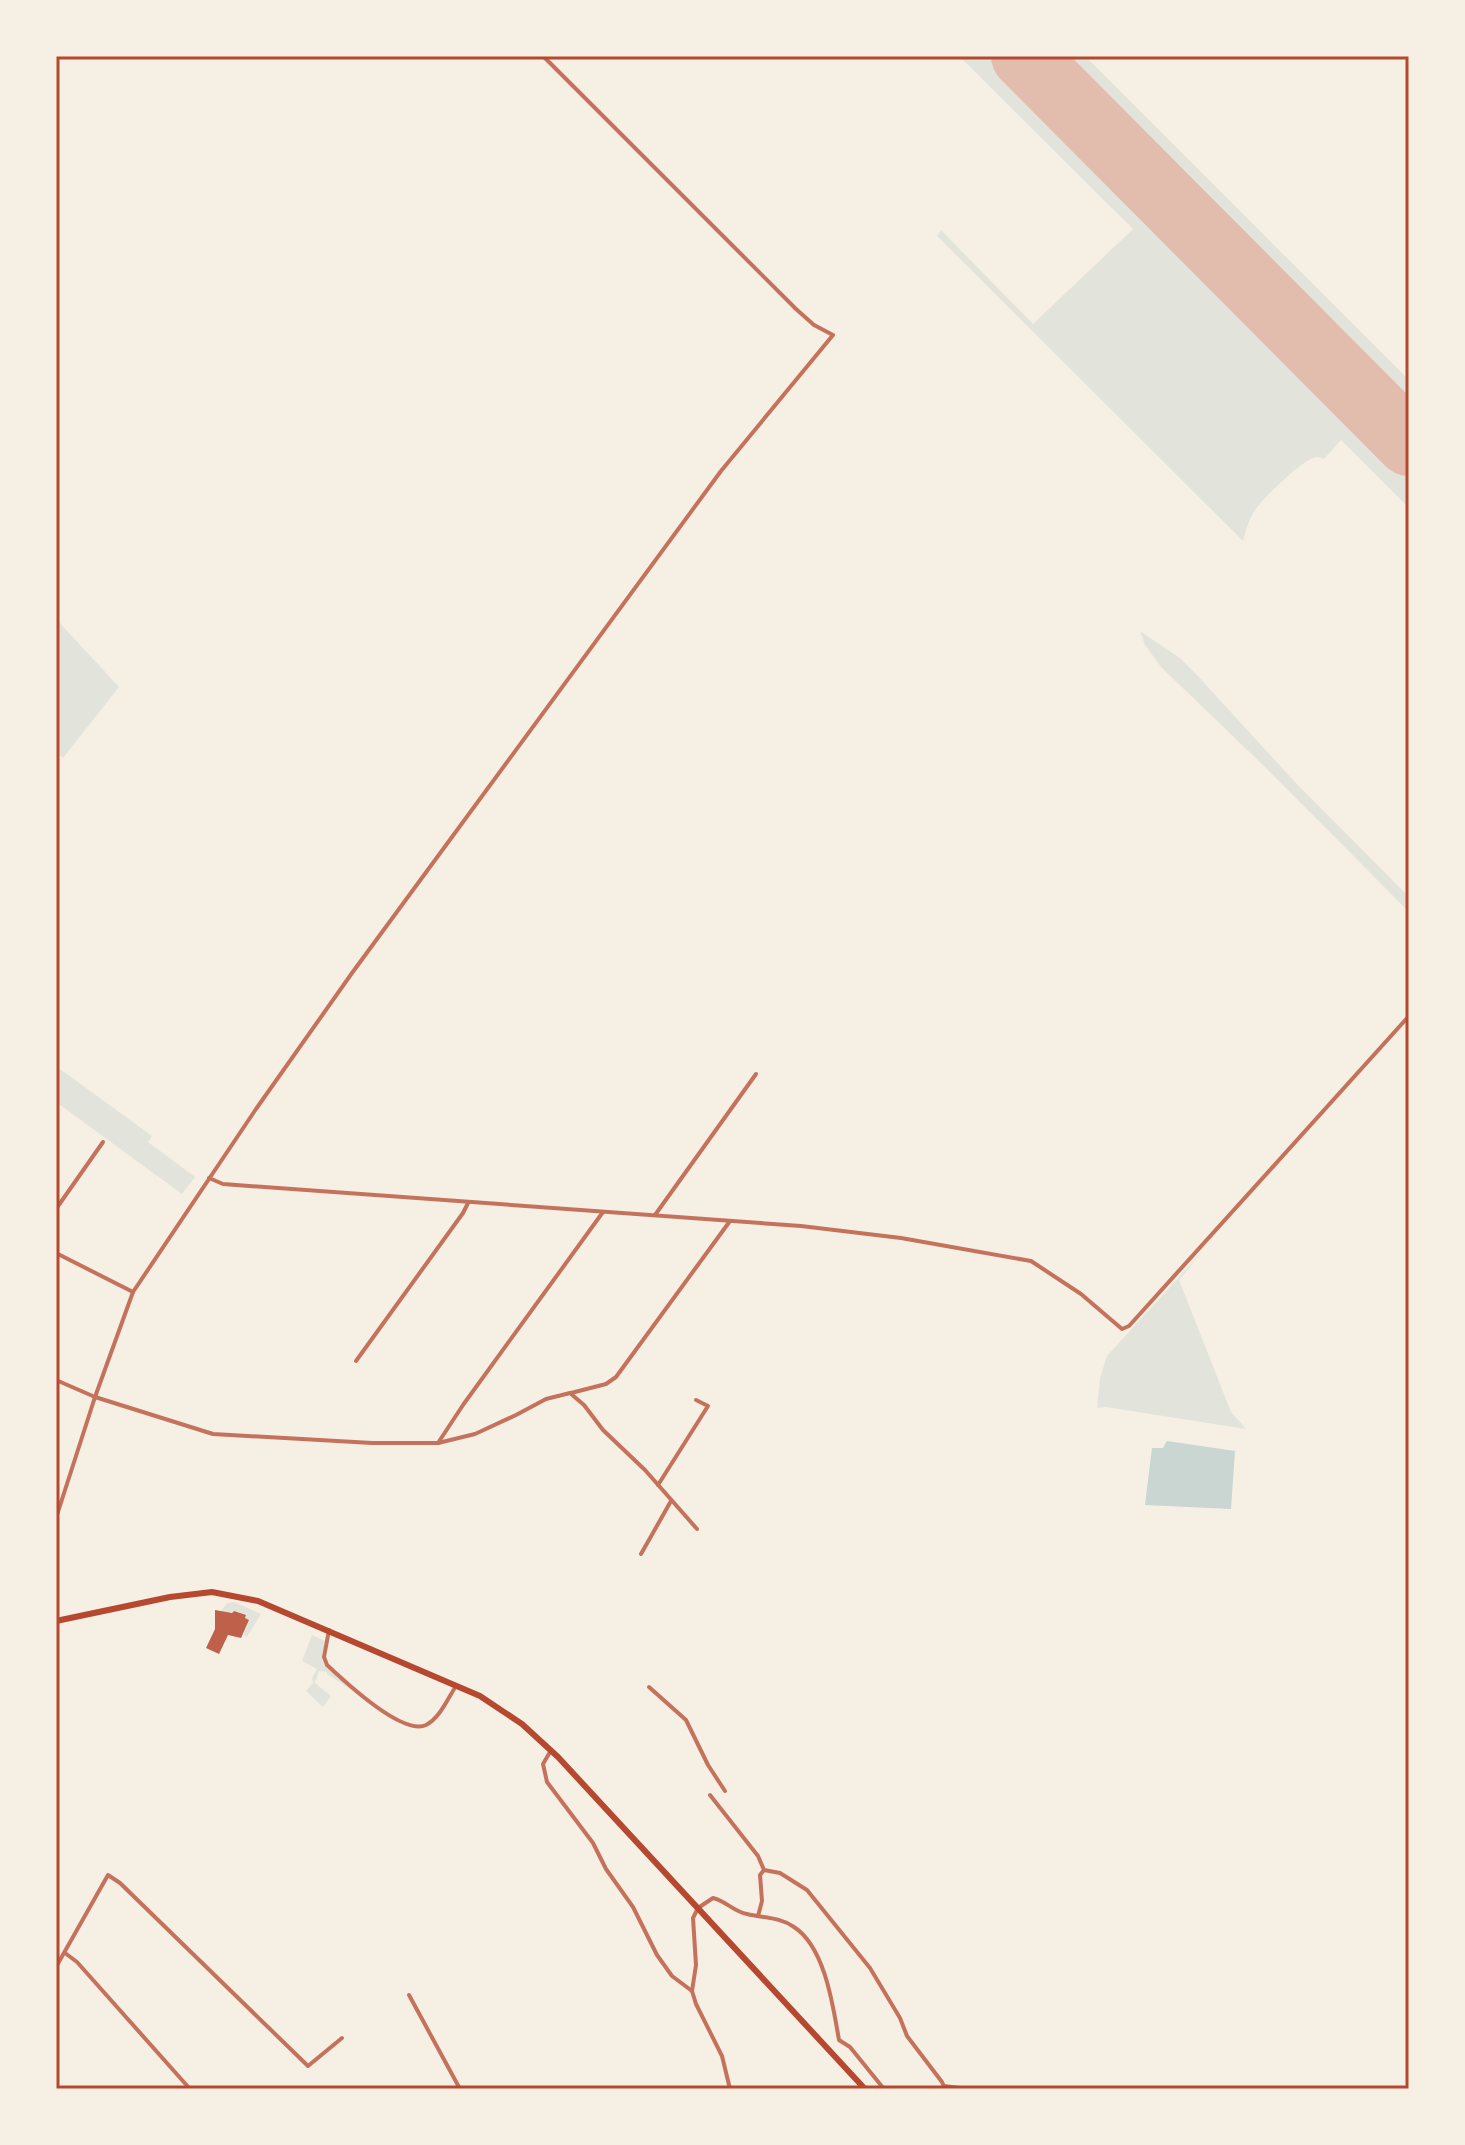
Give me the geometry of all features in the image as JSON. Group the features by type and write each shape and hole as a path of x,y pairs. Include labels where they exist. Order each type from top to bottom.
{"main road":[{"path":"56,1621 170,1597 212,1592 258,1601 500,1708 552,1750 865,2089"}],"street":[{"path":"56,1518 133,1292 352,973 721,471 833,335 814,325 796,309 543,56"},
{"path":"209,1178 223,1184 801,1226 901,1238 1031,1261 1081,1294 1122,1329 1129,1326 1409,1016"},
{"path":"655,1215 756,1074"},
{"path":"56,1209 103,1142"},
{"path":"356,1361 468,1202"},
{"path":"438,1443 603,1212"},
{"path":"56,1380 95,1397 213,1434 372,1443 438,1443 475,1434 546,1399 606,1384 616,1377 730,1221"},
{"path":"56,1253 133,1292"},
{"path":"570,1393 697,1529"},
{"path":"658,1485 708,1406 696,1400"},
{"path":"641,1554 671,1501"},
{"path":"329,1630 324,1657 327,1665 360,1694 402,1722 414,1726 428,1724 456,1686"},
{"path":"649,1687 686,1720 725,1791"},
{"path":"552,1750 543,1764 547,1782 593,1843 606,1869 633,1907 657,1955 672,1976 692,1991"},
{"path":"710,1795 758,1856 764,1870"},
{"path":"758,1916 762,1901 760,1875 764,1870"},
{"path":"764,1870 780,1873 807,1890 870,1968 900,2018 907,2036 944,2087 968,2089"},
{"path":"56,1967 108,1875 120,1883 308,2066 342,2038"},
{"path":"730,2089 722,2056 692,1991 696,1965 692,1924 698,1908 713,1898 743,1914 782,1921 794,1926 803,1935 829,1986 839,2040 850,2047 884,2089"},
{"path":"65,1953 77,1962 190,2089"},
{"path":"409,1995 460,2089"}],"shaded area":[{"path":"959,56 1085,56 1409,380 1409,508 1341,440 1324,459 1316,457 1306,462 1268,495 1253,514 1243,541 937,236 941,230 1033,324 1133,229"},
{"path":"56,619 119,687 63,758 56,753"},
{"path":"1140,631 1181,659 1196,674 1294,781 1409,897 1409,912 1161,667 1145,645"},
{"path":"56,1066 152,1136 148,1142 195,1177 182,1194 56,1102"},
{"path":"1204,1250 1179,1280 1231,1412 1246,1429 1097,1408 1100,1378 1107,1356"},
{"path":"1167,1441 1235,1451 1231,1509 1145,1505 1152,1448 1163,1448"},
{"path":"234,1602 261,1614 246,1638 244,1633 249,1621 246,1616 234,1611 221,1611 227,1603"},
{"path":"312,1635 325,1641 322,1661 326,1667 352,1690 327,1672 319,1671 315,1683 331,1696 323,1707 306,1691 313,1683 317,1669 302,1661"}],"building":[{"path":"215,1610 234,1611 246,1615 245,1618 249,1620 241,1638 228,1635 219,1654 206,1648 215,1629"}],"runway":[{"path":"1024,56 1409,443"}]}
